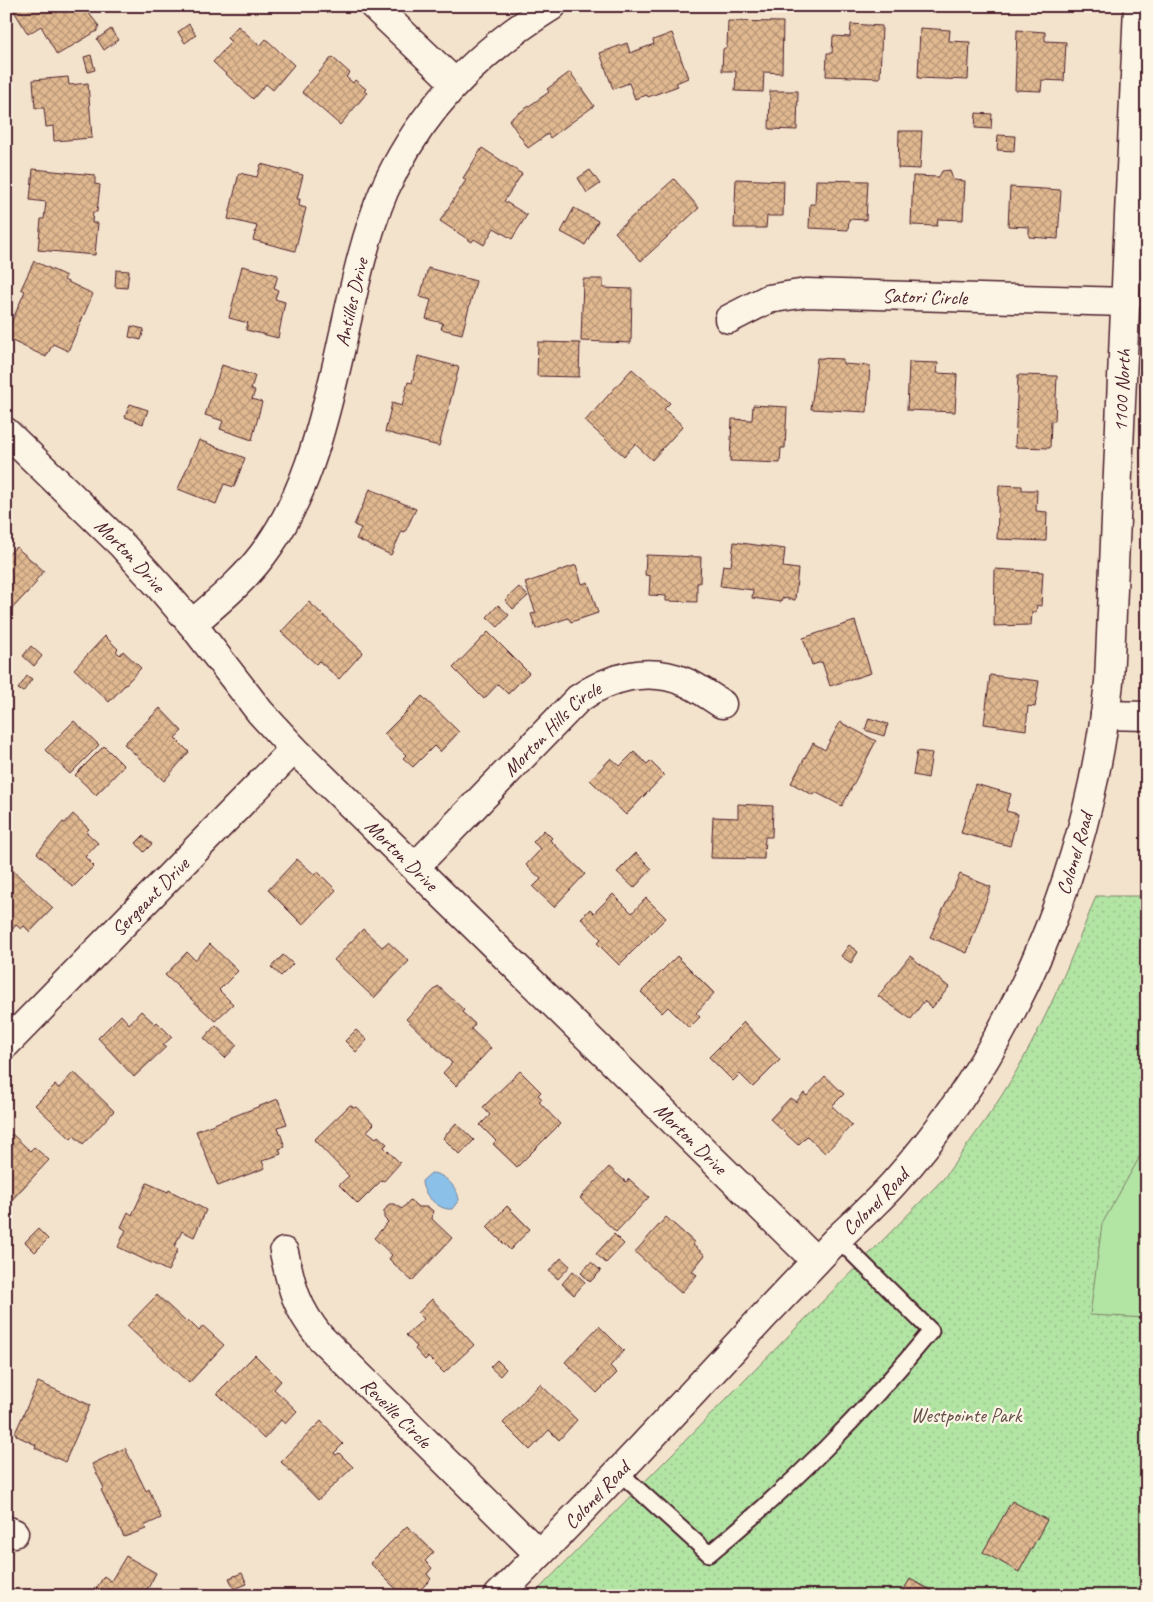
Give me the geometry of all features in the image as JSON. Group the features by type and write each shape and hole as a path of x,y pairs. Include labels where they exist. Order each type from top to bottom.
{"street":[{"path":"374,6 455,83"},
{"name":"Antilles Drive","path":"192,624 251,571 270,545 290,509 307,470 322,426 369,232 384,192 402,155 455,83 485,53 518,27 552,6"},
{"name":"1100 North","path":"1106,715 1110,672 1138,6"},
{"name":"Satori Circle","path":"729,319 768,299 806,293 1126,302"},
{"name":"Morton Drive","path":"10,441 123,546 192,624 244,692 294,749 816,1261"},
{"name":"Morton Hills Circle","path":"415,867 578,700 594,688 613,679 635,675 660,676 685,682 722,704"},
{"path":"1106,715 1147,716"},
{"name":"Colonel Road","path":"498,1596 619,1472 816,1261 893,1184 943,1122 987,1055 1023,988 1054,918 1076,848 1093,781 1106,715"},
{"name":"Sergeant Drive","path":"6,1044 294,749"},
{"name":"Reveille Circle","path":"284,1252 296,1299 303,1315 320,1337 539,1554"}],"lane":[{"path":"619,1472 709,1554 776,1497 827,1449 874,1399 932,1331 838,1239"}],"green space":[{"name":"Westpointe Park","path":"1096,896 1147,896 1147,1596 532,1596 944,1178 1018,1069 1047,1013 1073,955"},
{"path":"1147,1144 1147,1318 1090,1315 1102,1224"}],"water":[{"path":"431,1173 445,1178 456,1191 459,1200 452,1209 442,1207 432,1201 425,1191 422,1181"}],"building":[{"path":"11,6 83,6 99,26 97,31 57,55 41,26 28,34"},
{"path":"728,21 783,22 782,73 764,72 763,92 735,91 736,71 722,71 723,49 727,47"},
{"path":"189,24 196,35 185,43 178,32"},
{"path":"851,24 882,26 880,78 826,76 827,53 832,53 833,36 850,37"},
{"path":"238,26 260,46 266,39 294,65 273,90 266,84 253,99 213,62 231,42 227,38"},
{"path":"920,28 950,30 949,41 970,42 968,80 918,78"},
{"path":"111,29 118,40 104,50 97,39"},
{"path":"1017,30 1045,32 1045,41 1066,42 1064,81 1042,80 1041,91 1015,90"},
{"path":"672,33 688,78 676,83 678,86 648,97 647,95 635,99 629,83 613,89 600,53 627,43 630,53 654,44 653,40"},
{"path":"91,55 95,70 88,72 84,57"},
{"path":"332,57 350,73 346,77 353,83 355,80 366,89 364,91 367,93 340,125 302,92"},
{"path":"570,72 594,106 550,138 548,134 528,148 509,120 549,92 547,89"},
{"path":"68,77 69,85 88,83 92,138 54,141 53,126 46,127 44,108 35,108 33,80"},
{"path":"770,91 798,91 797,130 769,129"},
{"path":"976,113 992,114 991,129 975,128"},
{"path":"899,131 922,131 920,169 898,168"},
{"path":"998,135 1015,136 1014,151 997,150"},
{"path":"482,148 522,174 504,201 527,215 512,239 494,228 484,245 474,239 472,242 440,221 466,180 463,178"},
{"path":"261,164 303,175 297,199 300,199 299,206 306,208 295,251 253,240 257,226 228,219 239,173 257,177"},
{"path":"33,169 95,175 95,184 100,185 97,212 93,212 92,223 98,223 95,255 38,250 41,219 44,219 46,202 30,200"},
{"path":"590,170 600,184 587,193 578,178"},
{"path":"950,170 953,180 965,181 963,220 938,219 937,226 911,225 913,176 939,177 942,171"},
{"path":"674,179 699,208 641,261 615,232"},
{"path":"736,179 784,181 783,216 767,216 766,228 734,228"},
{"path":"816,180 868,181 866,220 849,219 848,230 809,228 810,204 815,204"},
{"path":"1010,187 1061,190 1058,239 1029,237 1029,227 1008,226"},
{"path":"574,208 598,221 585,245 561,232"},
{"path":"34,261 66,276 64,280 93,294 68,351 53,344 46,357 8,339 9,336 6,335 25,291 21,289"},
{"path":"242,266 278,275 274,289 278,290 275,299 285,302 278,338 246,330 248,323 229,318"},
{"path":"428,268 476,281 462,334 441,329 443,323 426,319 431,300 420,297"},
{"path":"116,270 129,271 127,288 115,287"},
{"path":"583,279 603,279 603,288 632,289 631,343 581,341"},
{"path":"131,326 144,329 141,340 129,337"},
{"path":"538,342 580,343 579,377 537,376"},
{"path":"418,356 459,367 439,446 385,432 392,403 402,406 408,382 412,383"},
{"path":"817,358 843,359 843,364 870,366 867,412 811,409"},
{"path":"909,362 938,363 937,373 957,374 955,412 907,410"},
{"path":"222,365 255,376 251,389 255,391 252,399 262,402 252,440 220,429 223,421 205,415"},
{"path":"632,369 670,403 664,409 683,426 652,460 635,444 624,456 585,421"},
{"path":"1018,375 1057,376 1055,421 1051,421 1050,448 1015,447"},
{"path":"130,404 148,410 143,424 125,417"},
{"path":"753,405 787,407 785,448 781,448 780,463 730,461 732,419 752,420"},
{"path":"199,440 245,458 234,487 224,484 216,504 178,489"},
{"path":"999,485 1022,486 1022,490 1037,490 1036,511 1047,512 1046,541 997,539"},
{"path":"370,489 416,509 405,532 402,531 391,555 356,539 361,528 354,525"},
{"path":"734,542 785,549 783,567 798,569 795,600 782,598 781,602 752,598 753,590 720,586 723,565 731,566"},
{"path":"16,547 44,571 35,581 37,582 9,612 6,610 6,557"},
{"path":"646,555 701,557 700,583 697,583 697,602 666,601 666,596 649,595 650,576 645,575"},
{"path":"576,565 582,584 588,582 598,613 571,622 568,618 536,629 531,614 536,613 525,583"},
{"path":"995,569 1043,572 1041,606 1037,605 1036,612 1032,612 1031,625 994,626"},
{"path":"519,587 528,596 513,609 505,600"},
{"path":"309,602 363,652 339,679 319,661 316,664 281,632"},
{"path":"498,605 509,615 498,627 487,617"},
{"path":"855,621 871,673 830,686 822,662 812,665 803,638"},
{"path":"488,632 529,673 508,694 498,684 484,699 453,668"},
{"path":"105,636 118,649 116,651 120,655 123,651 141,668 109,702 74,669"},
{"path":"31,646 42,656 34,666 23,656"},
{"path":"990,675 1039,681 1035,707 1028,706 1026,730 984,724"},
{"path":"27,676 32,679 23,692 18,689"},
{"path":"422,696 459,732 440,752 434,746 413,767 403,758 406,755 384,734"},
{"path":"160,708 182,731 175,738 189,752 164,781 124,744"},
{"path":"869,718 888,724 884,736 865,730"},
{"path":"74,721 99,745 70,774 45,750"},
{"path":"840,722 876,741 842,806 815,792 813,795 791,783 813,743 825,750"},
{"path":"104,746 124,766 96,795 75,775"},
{"path":"917,751 932,753 928,778 913,775"},
{"path":"634,752 647,764 650,761 664,775 626,815 590,780 611,758 620,766"},
{"path":"975,784 1011,794 1006,811 1018,814 1010,846 961,833"},
{"path":"738,804 773,806 772,837 765,837 764,859 711,858 713,817 738,818"},
{"path":"73,814 89,829 86,832 98,843 85,857 94,866 73,887 37,853 63,822 65,823"},
{"path":"544,830 552,838 550,840 585,874 554,907 533,887 541,879 526,865 541,849 533,842"},
{"path":"143,836 152,844 144,852 136,843"},
{"path":"636,853 652,869 634,888 617,872"},
{"path":"297,859 315,875 318,872 336,890 303,925 268,890"},
{"path":"6,864 53,908 30,932 24,926 21,929 16,925 6,937"},
{"path":"960,874 991,887 967,953 930,937"},
{"path":"613,894 632,913 646,898 666,918 619,965 597,943 601,939 581,918 590,909 594,913"},
{"path":"363,929 382,947 388,942 409,961 374,998 334,960"},
{"path":"210,944 238,971 219,990 233,1004 215,1021 165,975 187,952 195,960"},
{"path":"849,945 858,952 851,963 841,956"},
{"path":"283,955 293,964 281,976 271,967"},
{"path":"677,956 714,993 696,1013 700,1017 689,1028 668,1007 662,1013 641,992"},
{"path":"910,956 949,987 932,1008 924,1001 911,1019 878,996"},
{"path":"438,986 464,1010 462,1012 475,1024 471,1029 491,1048 456,1086 443,1073 452,1063 406,1019"},
{"path":"141,1011 155,1024 157,1022 172,1037 163,1045 166,1047 134,1077 98,1038 121,1015 129,1024"},
{"path":"744,1022 780,1060 753,1087 740,1074 733,1081 709,1057"},
{"path":"216,1025 237,1045 225,1058 204,1038"},
{"path":"356,1030 367,1040 356,1052 345,1041"},
{"path":"520,1071 541,1092 538,1095 542,1099 539,1102 560,1124 517,1167 493,1144 496,1141 480,1125 490,1115 483,1107"},
{"path":"74,1072 114,1111 83,1144 74,1136 71,1139 35,1105 55,1085 59,1088"},
{"path":"825,1076 844,1094 832,1106 852,1125 825,1153 807,1136 798,1145 770,1119 790,1098 796,1102 804,1093 807,1096"},
{"path":"278,1099 287,1124 278,1127 285,1147 279,1149 281,1154 262,1161 265,1168 218,1186 196,1131"},
{"path":"350,1105 354,1108 356,1107 374,1124 367,1131 376,1138 378,1136 387,1144 384,1147 400,1163 384,1181 382,1180 358,1204 339,1185 349,1176 314,1140"},
{"path":"456,1123 474,1140 460,1155 443,1138"},
{"path":"12,1134 30,1151 34,1147 49,1160 8,1204 6,1202 6,1139"},
{"path":"609,1167 626,1182 629,1179 649,1197 616,1232 580,1198"},
{"path":"147,1183 168,1192 169,1190 206,1210 194,1237 182,1231 174,1247 178,1249 168,1271 118,1247 126,1230 121,1227 128,1212 132,1215"},
{"path":"410,1200 418,1207 428,1207 433,1211 432,1219 452,1238 412,1281 389,1259 392,1255 374,1238 388,1222 384,1218 384,1211 389,1204 395,1204 402,1209"},
{"path":"507,1206 530,1229 510,1250 487,1227"},
{"path":"666,1217 695,1243 693,1245 705,1255 692,1271 697,1275 681,1293 635,1252"},
{"path":"38,1229 48,1239 35,1252 25,1242"},
{"path":"614,1234 624,1244 606,1263 596,1254"},
{"path":"561,1258 570,1266 558,1279 549,1271"},
{"path":"591,1262 601,1271 590,1282 581,1273"},
{"path":"573,1271 585,1282 574,1295 562,1284"},
{"path":"157,1295 186,1322 188,1320 199,1331 203,1326 224,1345 189,1383 127,1326"},
{"path":"432,1299 474,1345 444,1373 428,1357 425,1360 406,1335 424,1319 418,1313"},
{"path":"599,1326 624,1351 610,1366 617,1373 597,1393 565,1362"},
{"path":"255,1355 281,1381 274,1389 297,1411 285,1424 281,1420 264,1439 217,1393"},
{"path":"497,1360 506,1369 500,1376 490,1367"},
{"path":"38,1382 90,1405 65,1462 35,1448 36,1445 17,1436 15,1433"},
{"path":"540,1384 577,1420 559,1440 549,1430 530,1450 503,1423"},
{"path":"321,1421 343,1444 334,1453 336,1455 339,1453 353,1467 318,1500 281,1462"},
{"path":"125,1448 146,1491 149,1489 161,1518 144,1526 146,1529 124,1537 101,1490 104,1488 92,1464"},
{"path":"1012,1501 1047,1520 1019,1572 983,1552"},
{"path":"407,1526 434,1552 425,1561 432,1568 427,1574 431,1579 414,1596 403,1596 370,1563"},
{"path":"126,1556 156,1573 144,1596 93,1594 104,1576 111,1581"},
{"path":"242,1573 247,1584 234,1589 229,1578"},
{"path":"910,1579 932,1591 930,1596 900,1596"}]}
